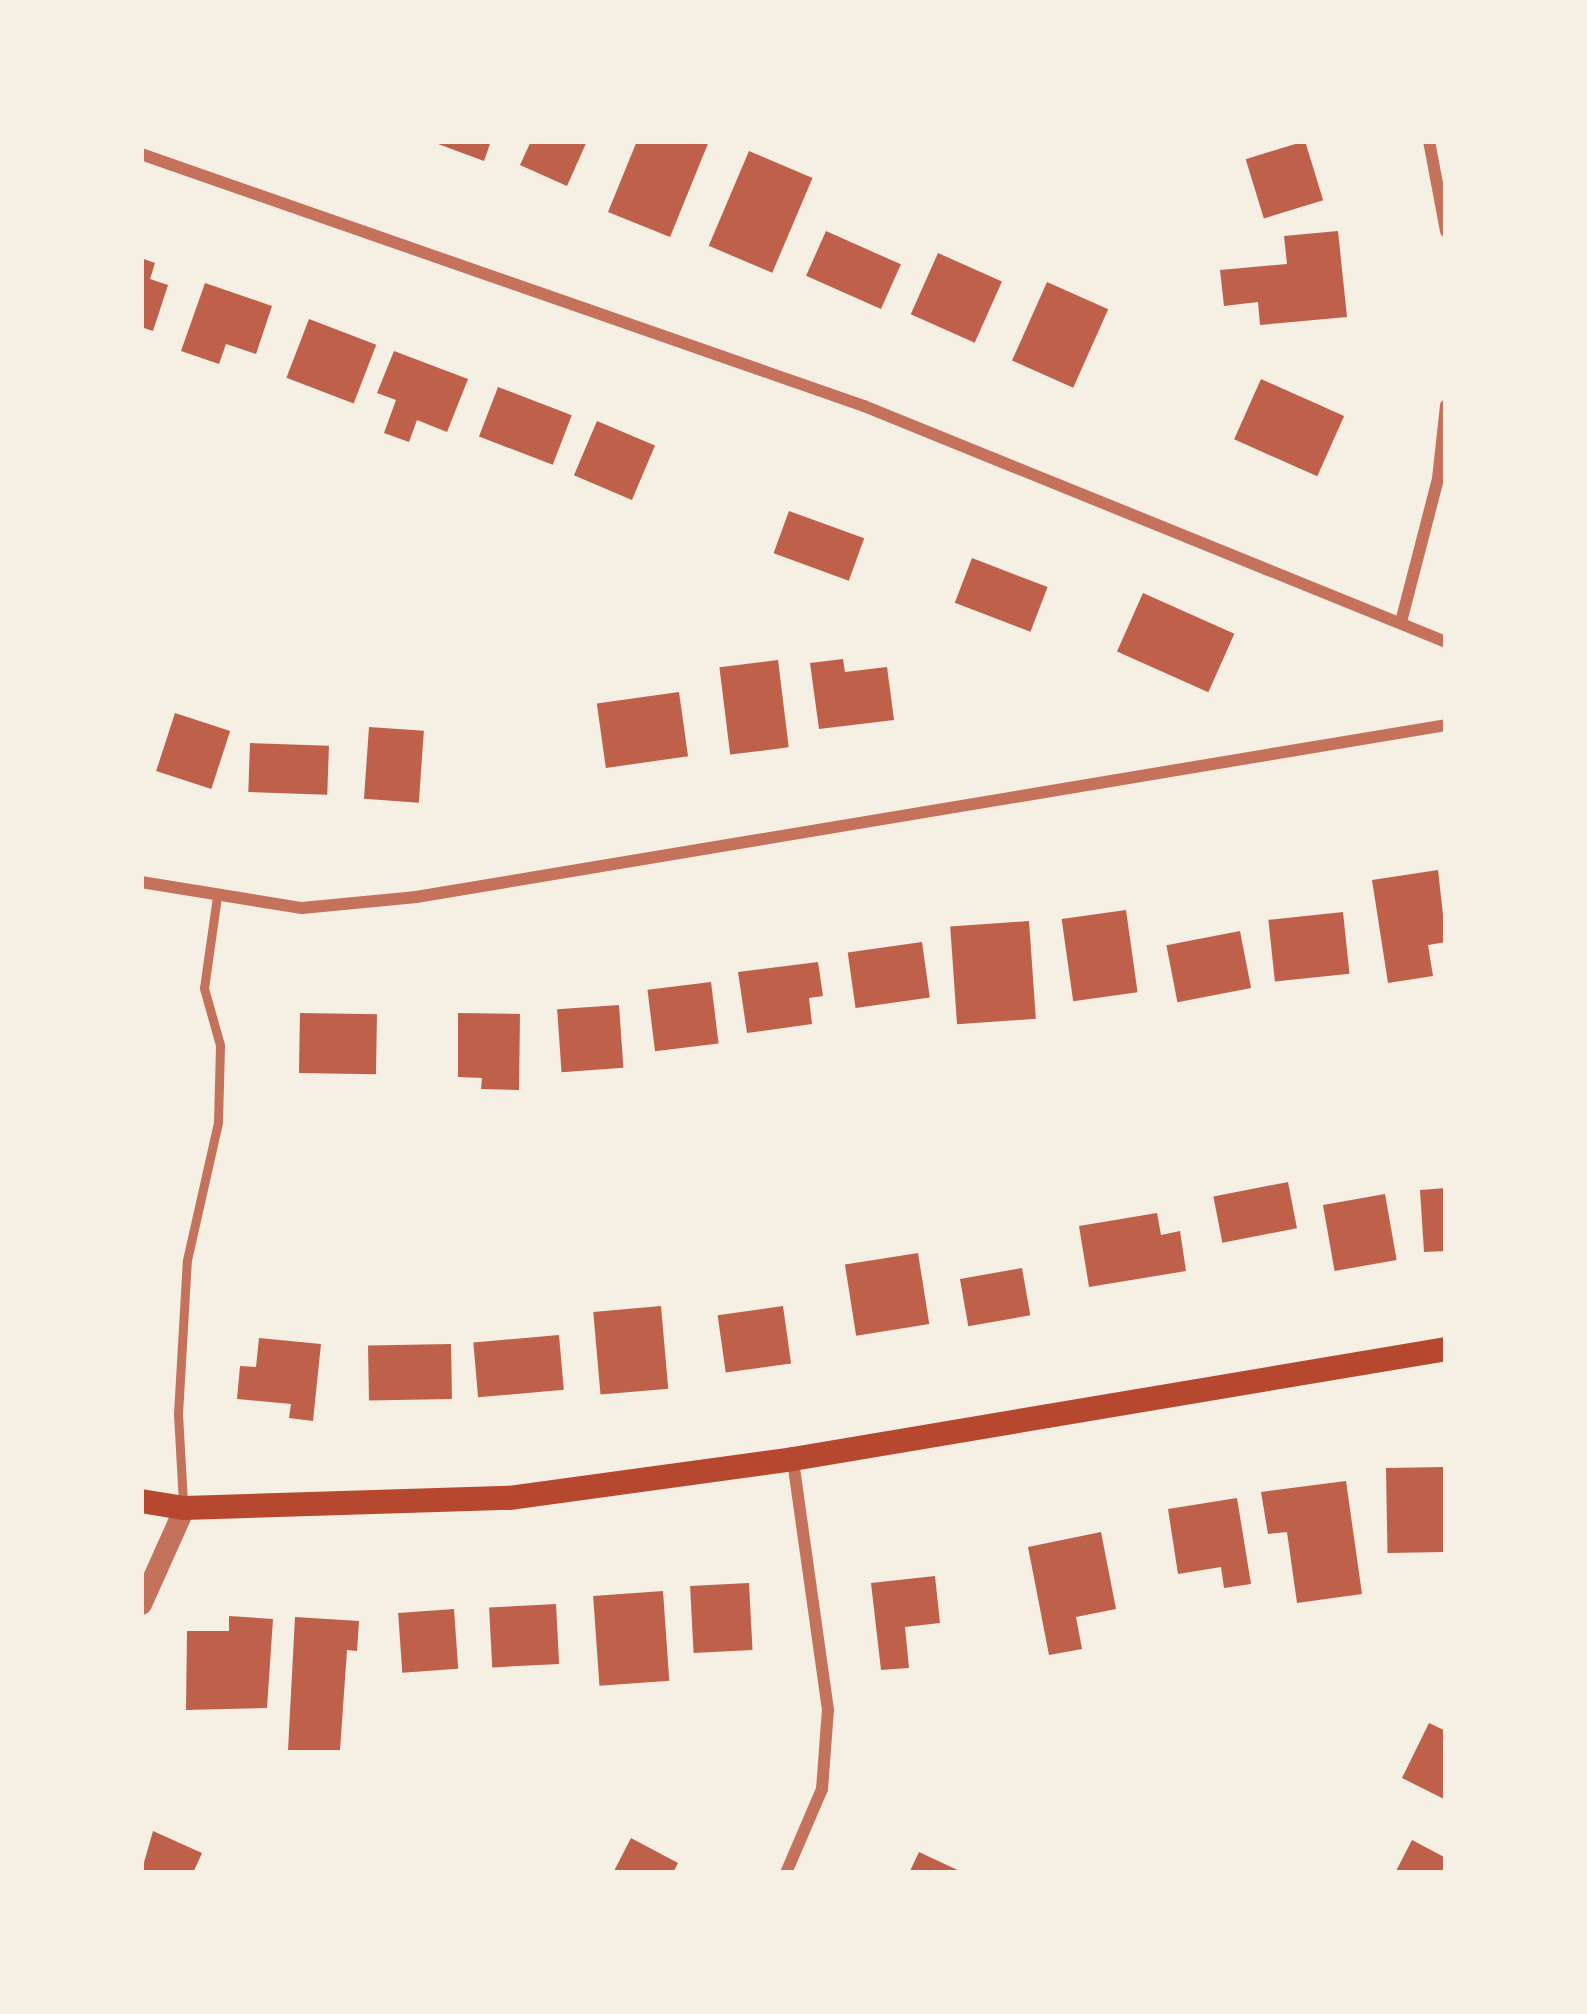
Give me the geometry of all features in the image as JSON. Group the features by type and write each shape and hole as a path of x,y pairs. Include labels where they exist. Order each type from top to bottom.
{"main road":[{"path":"141,1501 184,1508 509,1498 793,1459 1446,1349"}],"street":[{"path":"1429,141 1446,232"},
{"path":"141,154 864,406 1402,618 1446,642"},
{"path":"1402,618 1438,479 1446,405"},
{"path":"141,882 217,898 302,908 416,896 1446,725"},
{"path":"786,1873 822,1789 828,1710 793,1459"},
{"path":"141,1604 184,1508"}],"lane":[{"path":"184,1508 178,1414 188,1260 218,1122 220,1045 204,988 217,898"}],"building":[{"path":"430,141 491,141 484,161"},
{"path":"531,141 587,141 567,186 520,165"},
{"path":"637,141 709,141 670,237 608,212"},
{"path":"1305,141 1323,200 1264,218 1246,159"},
{"path":"749,151 813,178 772,273 709,246"},
{"path":"826,231 901,264 881,309 806,276"},
{"path":"1338,231 1347,317 1260,325 1258,302 1224,306 1220,270 1287,264 1284,236"},
{"path":"938,253 1002,281 975,343 911,314"},
{"path":"141,258 155,263 150,279 168,285 153,331 141,327"},
{"path":"1047,282 1108,309 1073,388 1012,361"},
{"path":"205,283 272,306 256,354 226,344 219,364 181,351"},
{"path":"309,319 376,345 354,404 286,378"},
{"path":"394,351 468,379 447,432 417,420 409,442 384,433 396,400 377,393"},
{"path":"1261,379 1344,416 1317,476 1234,439"},
{"path":"498,387 572,415 553,465 479,436"},
{"path":"597,421 655,446 632,500 574,475"},
{"path":"789,511 864,538 849,581 774,553"},
{"path":"972,558 1048,587 1030,632 955,603"},
{"path":"1143,593 1234,634 1208,692 1117,651"},
{"path":"843,659 845,672 887,667 894,720 819,729 810,663"},
{"path":"778,660 789,747 730,755 719,667"},
{"path":"679,692 688,756 606,768 597,704"},
{"path":"175,713 230,731 211,789 156,771"},
{"path":"369,727 424,731 419,803 364,799"},
{"path":"250,743 329,746 327,795 248,792"},
{"path":"1438,870 1446,942 1428,945 1433,976 1388,983 1372,880"},
{"path":"1126,910 1138,992 1073,1001 1062,919"},
{"path":"1343,912 1349,974 1275,981 1268,920"},
{"path":"1029,921 1036,1019 957,1024 950,927"},
{"path":"1240,931 1251,988 1177,1002 1166,945"},
{"path":"922,942 930,997 856,1008 848,952"},
{"path":"818,962 823,996 809,998 812,1024 747,1033 738,972"},
{"path":"711,982 719,1044 655,1051 647,990"},
{"path":"619,1005 623,1068 562,1072 557,1009"},
{"path":"300,1013 377,1014 376,1074 299,1073"},
{"path":"458,1013 520,1014 519,1090 481,1089 482,1078 458,1077"},
{"path":"1288,1182 1297,1228 1222,1243 1213,1197"},
{"path":"1446,1188 1446,1251 1424,1252 1420,1190"},
{"path":"1385,1194 1397,1260 1335,1271 1323,1205"},
{"path":"1157,1213 1161,1235 1180,1231 1186,1271 1089,1287 1079,1226"},
{"path":"918,1253 929,1324 856,1336 845,1265"},
{"path":"1022,1268 1030,1315 968,1326 960,1279"},
{"path":"661,1306 668,1389 600,1395 593,1312"},
{"path":"783,1306 791,1363 726,1373 718,1315"},
{"path":"559,1335 564,1390 478,1397 473,1342"},
{"path":"259,1338 321,1344 313,1421 289,1418 291,1404 237,1399 240,1366 256,1367"},
{"path":"451,1344 452,1399 369,1400 368,1345"},
{"path":"1444,1467 1445,1552 1387,1553 1386,1468"},
{"path":"1346,1481 1362,1594 1297,1603 1287,1532 1268,1534 1261,1492"},
{"path":"1237,1498 1251,1584 1224,1588 1221,1567 1178,1574 1168,1509"},
{"path":"1101,1532 1116,1609 1076,1617 1082,1649 1049,1655 1028,1547"},
{"path":"935,1576 940,1623 905,1627 909,1668 881,1670 871,1583"},
{"path":"749,1583 753,1650 694,1653 690,1586"},
{"path":"663,1591 669,1681 599,1686 593,1596"},
{"path":"556,1604 559,1664 492,1667 489,1608"},
{"path":"454,1609 458,1669 402,1673 398,1613"},
{"path":"229,1616 273,1619 267,1708 186,1710 187,1631 229,1631"},
{"path":"295,1617 359,1621 357,1651 347,1650 340,1750 288,1750"},
{"path":"1429,1723 1446,1731 1446,1800 1402,1778"},
{"path":"153,1831 202,1853 193,1873 141,1873"},
{"path":"631,1838 678,1863 673,1873 613,1873"},
{"path":"1412,1840 1446,1858 1446,1873 1395,1873"},
{"path":"919,1852 964,1873 909,1873"}]}
